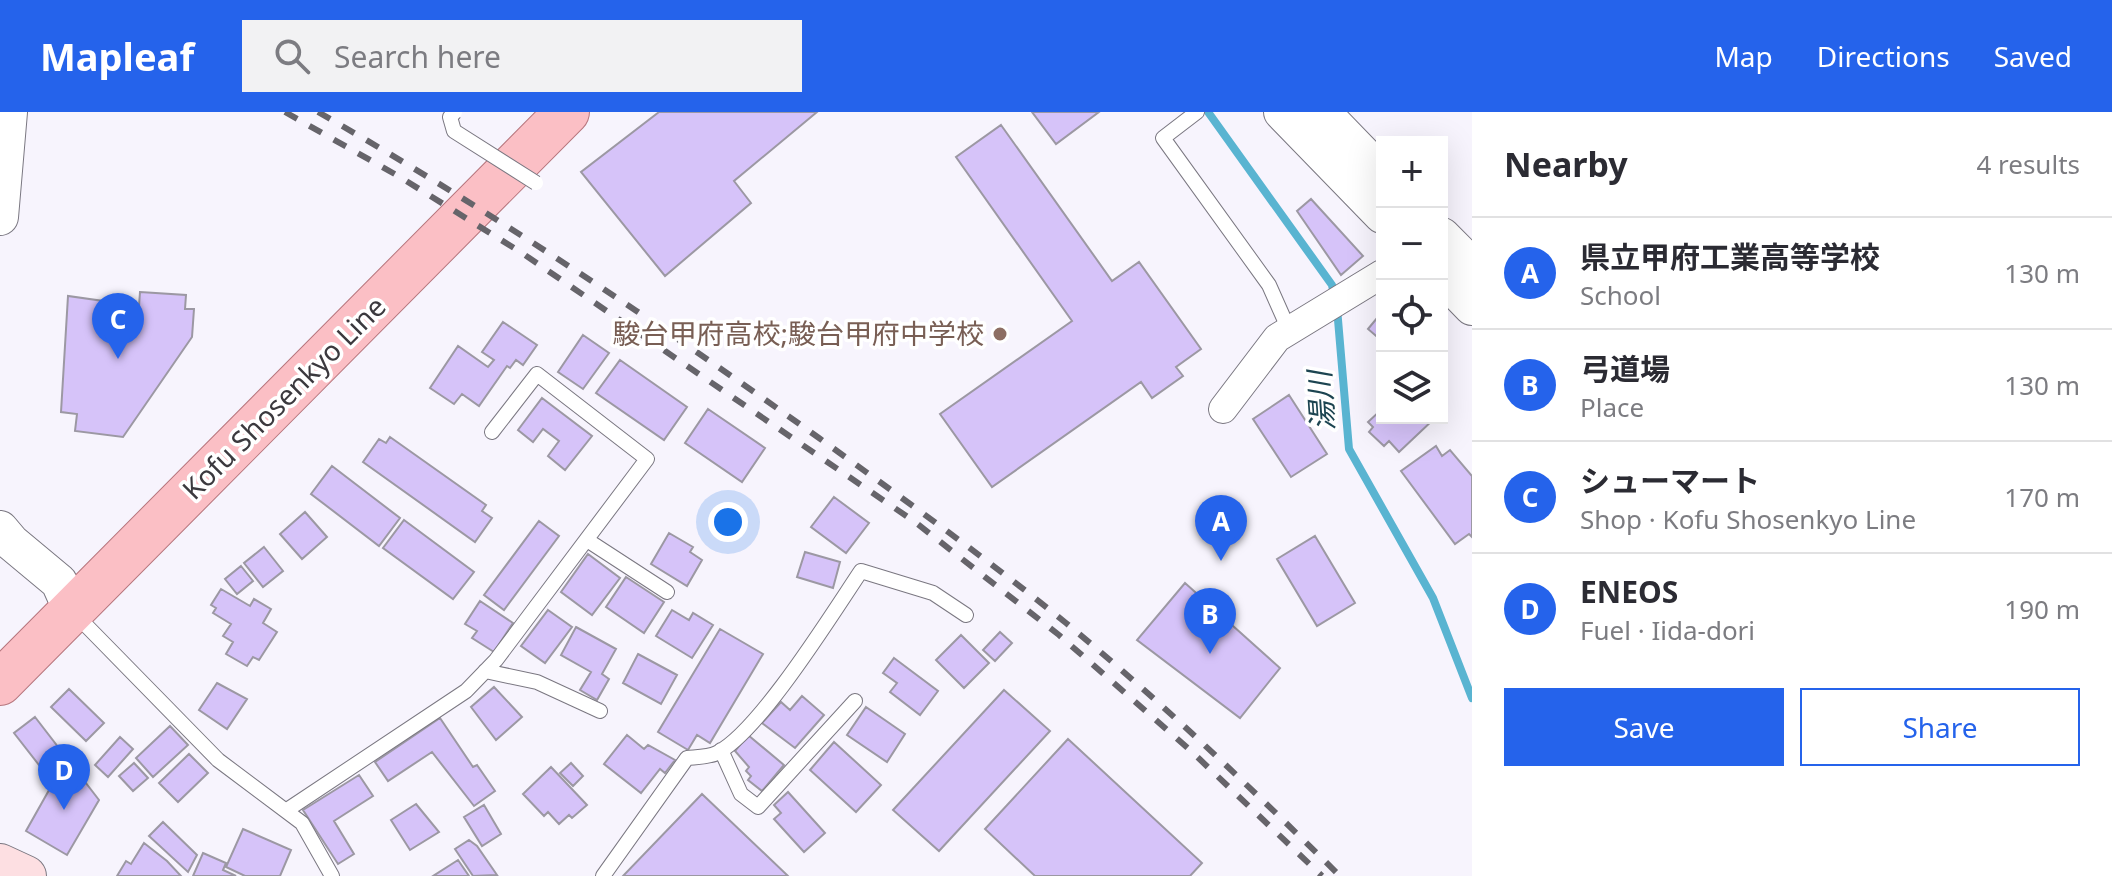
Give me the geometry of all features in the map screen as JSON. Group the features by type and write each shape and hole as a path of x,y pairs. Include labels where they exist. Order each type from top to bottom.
{"main road":[{"name":"Kofu Shosenkyo Line","path":"0,683 66,597 527,112"},
{"name":"Kofu Shosenkyo Line","path":"0,641 66,597 567,112"},
{"path":"0,864 26,876"}],"street":[{"path":"0,217 9,112"},
{"path":"1282,112 1376,209"},
{"path":"1322,112 1376,168"},
{"path":"1448,242 1472,266"},
{"path":"1223,409 1277,338 1376,278"},
{"path":"1446,280 1472,307"},
{"path":"0,529 66,597"}],"lane":[{"path":"455,112 450,117 454,131 536,183"},
{"path":"1194,114 1163,138 1269,285 1289,330"},
{"path":"287,810 466,691 485,671 647,459 537,374 492,432"},
{"path":"587,540 667,592"},
{"path":"603,876 687,758 721,750 737,740 797,665 861,571 933,593 966,615"},
{"path":"66,597 218,760 302,823 332,876"},
{"path":"485,671 537,682 600,711"},
{"path":"721,750 741,794 758,807 855,701"}],"building":[{"path":"659,112 817,112 734,181 751,203 665,276 581,172"},
{"path":"1032,112 1099,112 1056,144"},
{"path":"1001,125 1112,281 1139,262 1201,349 1176,367 1183,376 1152,398 1141,382 992,487 940,414 1072,321 956,157"},
{"path":"1311,199 1363,256 1341,275 1297,211"},
{"path":"140,292 186,295 185,309 194,309 192,337 123,437 75,431 77,414 61,412 68,296 139,306"},
{"path":"1376,319 1376,336 1368,329"},
{"path":"503,322 537,345 523,365 516,360 510,368 507,366 479,406 462,394 454,404 430,388 458,346 488,367 494,360 482,352"},
{"path":"583,335 609,353 583,389 558,372"},
{"path":"620,360 687,407 664,440 596,393"},
{"path":"1289,395 1327,454 1291,477 1253,419"},
{"path":"542,398 592,436 565,470 548,456 559,441 543,429 533,442 518,430"},
{"path":"708,409 765,448 742,482 685,443"},
{"path":"1376,415 1376,424 1429,424 1399,452 1389,441 1384,446 1369,432 1373,427 1368,422"},
{"path":"390,437 486,505 482,511 492,518 475,542 363,462 379,439 386,443"},
{"path":"1436,446 1442,456 1450,450 1472,476 1472,537 1469,534 1455,544 1401,471"},
{"path":"332,466 400,518 379,546 311,494"},
{"path":"834,497 869,523 846,553 811,527"},
{"path":"305,512 327,537 302,559 280,534"},
{"path":"404,520 474,572 453,599 383,548"},
{"path":"539,521 559,536 504,610 484,595"},
{"path":"669,533 693,547 690,552 702,560 687,586 651,564"},
{"path":"1315,536 1355,603 1317,626 1277,559"},
{"path":"264,547 283,571 263,587 244,563"},
{"path":"805,552 840,562 833,588 797,577"},
{"path":"588,554 620,578 592,615 561,592"},
{"path":"241,566 253,581 237,594 225,579"},
{"path":"626,577 664,602 644,633 606,607"},
{"path":"1185,583 1280,668 1240,718 1137,640"},
{"path":"221,589 250,606 254,599 271,609 263,623 277,632 259,660 253,657 247,666 226,654 233,642 223,636 231,624 213,613 216,608 211,605"},
{"path":"480,601 513,623 494,652 472,638 477,631 465,624"},
{"path":"548,610 572,627 545,663 521,646"},
{"path":"672,610 689,620 693,613 713,625 692,658 656,636"},
{"path":"576,627 616,649 602,674 609,679 597,700 580,690 591,672 561,655"},
{"path":"720,629 763,654 710,743 697,735 688,750 658,732"},
{"path":"1000,632 1012,643 995,661 983,650"},
{"path":"961,635 989,663 964,688 936,660"},
{"path":"638,654 677,675 661,704 623,683"},
{"path":"894,658 938,691 920,715 890,692 897,683 883,673"},
{"path":"217,683 247,699 227,729 199,710"},
{"path":"494,687 522,717 496,740 471,707"},
{"path":"69,689 104,723 86,741 51,707"},
{"path":"1004,690 1050,731 939,851 893,810"},
{"path":"802,696 824,715 795,748 762,723 781,702 790,710"},
{"path":"866,707 905,734 887,762 847,735"},
{"path":"35,717 99,800 67,855 26,831 53,783 14,733"},
{"path":"440,718 473,767 477,765 495,791 474,806 432,752 388,781 375,762"},
{"path":"170,726 188,745 153,777 136,758"},
{"path":"627,735 644,749 648,745 675,760 665,773 660,769 641,793 604,764"},
{"path":"748,735 784,765 762,791 748,780 751,776 746,771 749,767 735,751"},
{"path":"120,737 133,749 108,777 95,765"},
{"path":"1068,739 1202,863 1190,876 1035,876 985,829"},
{"path":"834,742 881,785 856,812 810,770"},
{"path":"189,754 208,773 178,802 159,783"},
{"path":"134,763 148,778 133,791 119,776"},
{"path":"571,763 583,776 573,786 560,773"},
{"path":"551,767 587,805 559,824 548,812 544,816 523,794"},
{"path":"359,775 373,796 334,821 354,854 338,864 303,810"},
{"path":"788,792 825,833 804,852 774,819 781,813 774,805"},
{"path":"702,794 788,876 623,876"},
{"path":"416,804 439,832 410,850 391,820"},
{"path":"484,805 501,834 482,846 464,817"},
{"path":"163,822 197,855 188,872 149,836"},
{"path":"243,829 291,850 280,876 245,876 226,867"},
{"path":"469,840 477,846 497,875 473,876 455,849"},
{"path":"144,843 181,876 117,876 126,861 131,864"},
{"path":"203,853 226,863 223,870 236,876 193,876"},
{"path":"458,860 469,876 433,876"}],"waterway":[{"name":"湯川","path":"1208,112 1332,285 1334,295"},
{"name":"湯川","path":"1337,308 1349,449 1433,598 1472,698"}],"railway":[{"path":"285,112 400,177 522,253 915,522 1059,635 1190,750 1322,876"},
{"path":"318,112 446,188 635,310 819,438 975,552 1066,623 1137,684 1340,876"}],"place":[{"name":"駿台甲府高校;駿台甲府中学校","path":"1000,334"},
{"name":"シューマート","path":"118,359"},
{"name":"県立甲府工業高等学校","path":"1221,561"},
{"name":"弓道場","path":"1210,654"},
{"name":"ENEOS","path":"64,810"}]}
